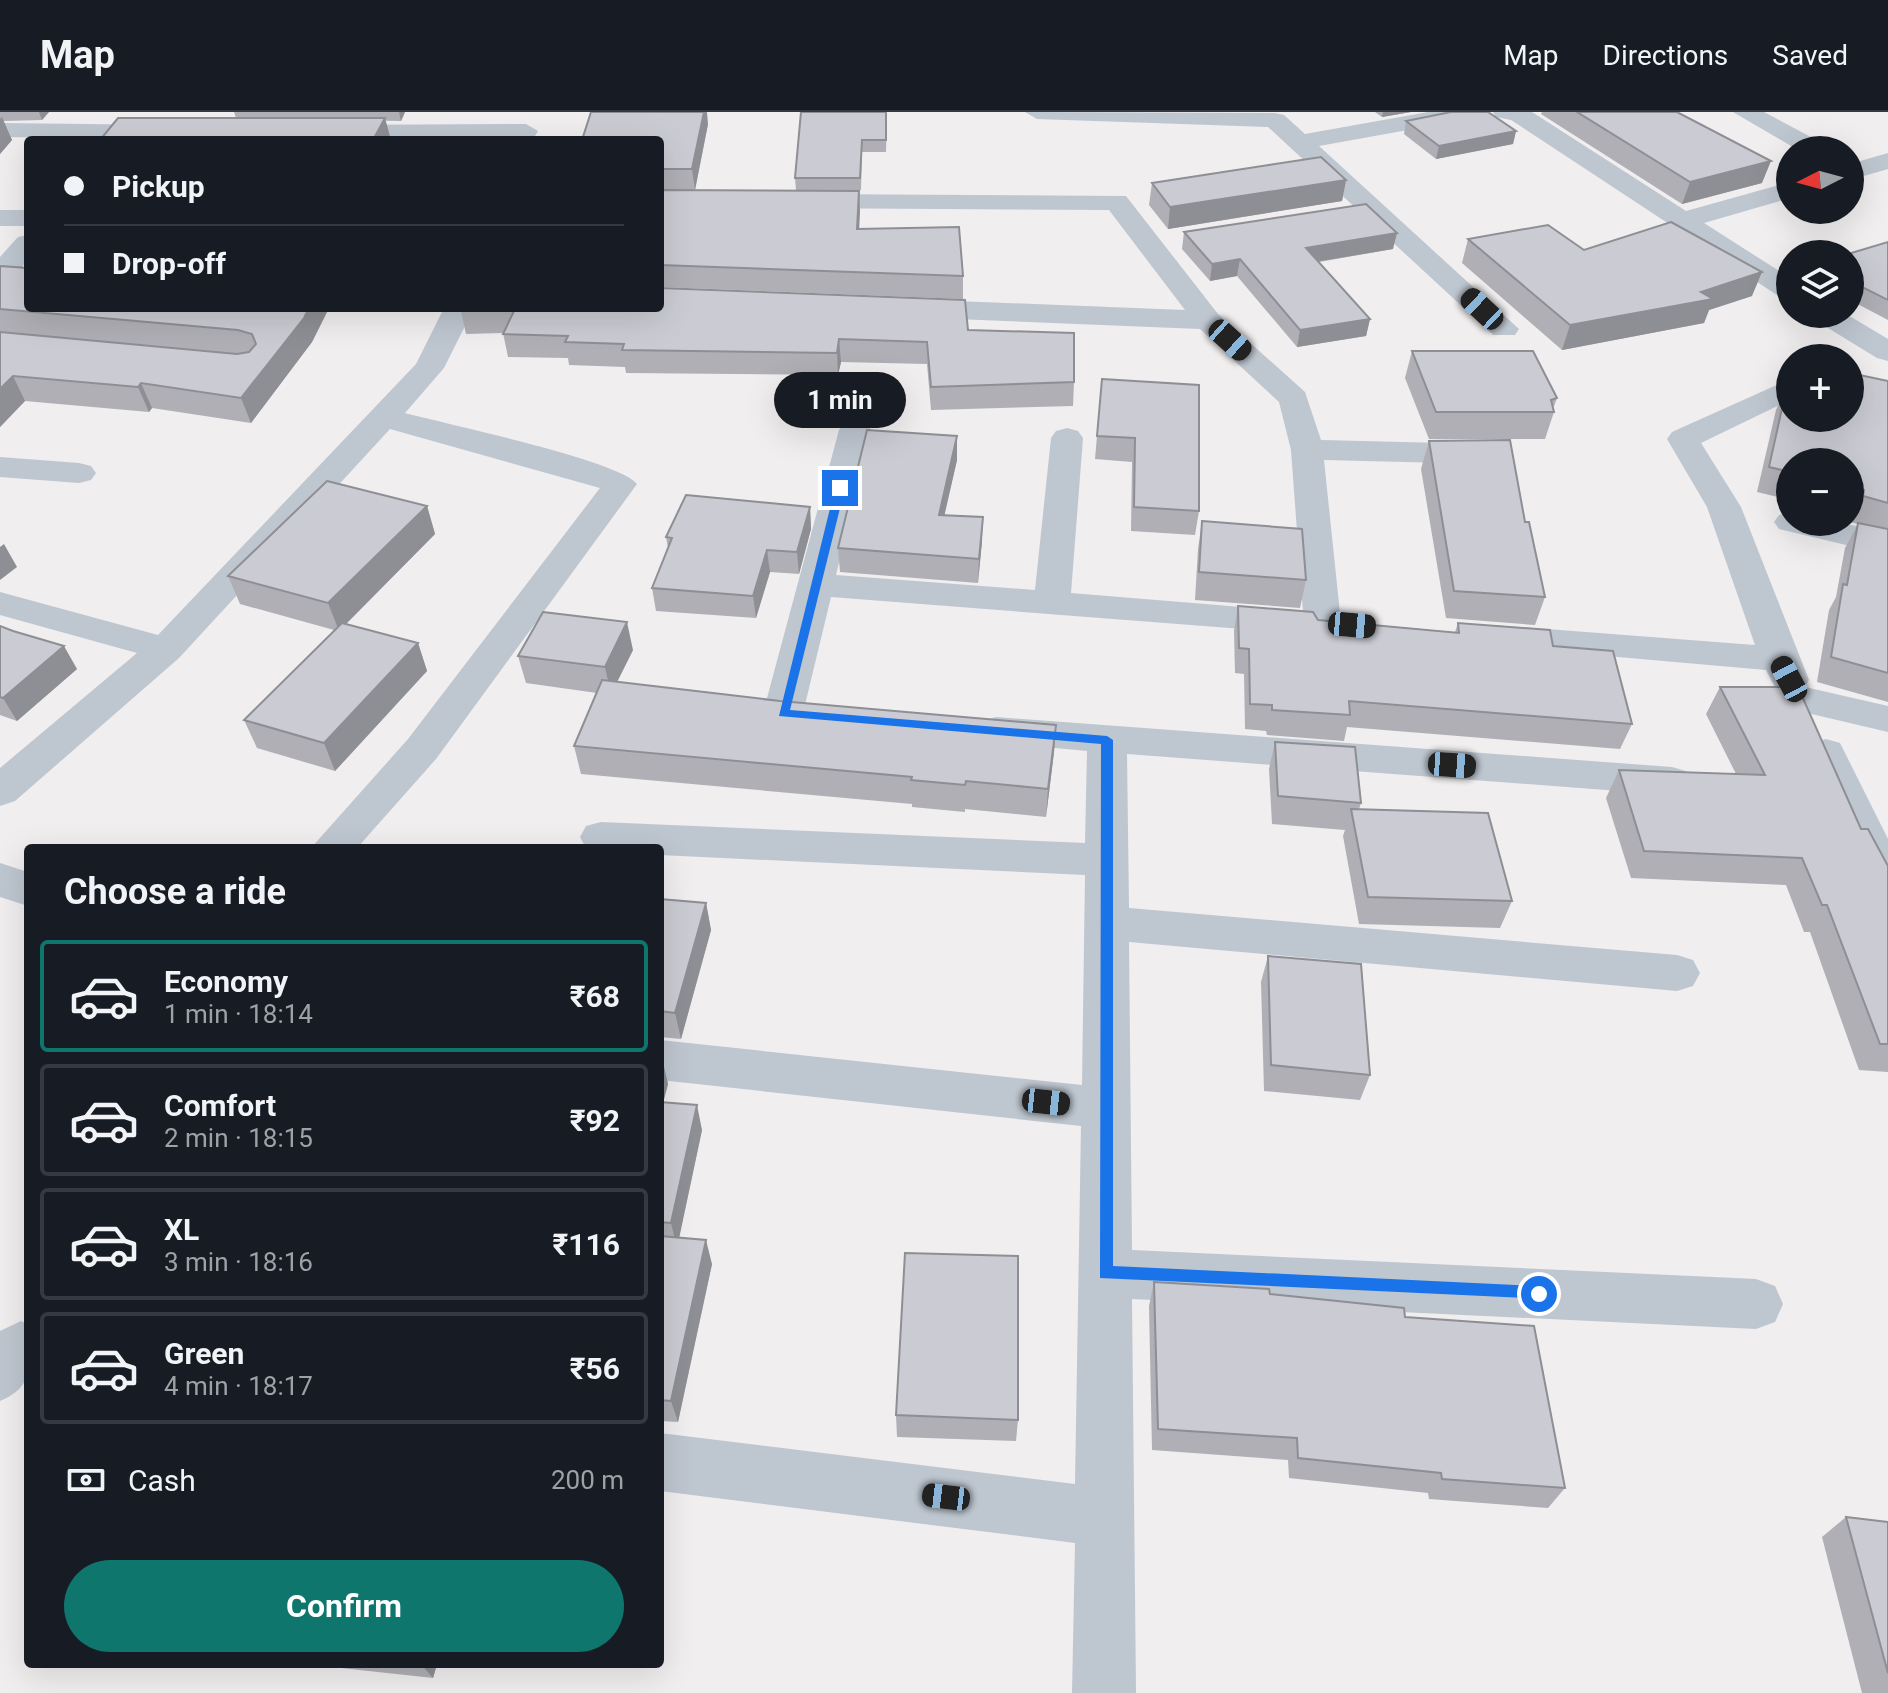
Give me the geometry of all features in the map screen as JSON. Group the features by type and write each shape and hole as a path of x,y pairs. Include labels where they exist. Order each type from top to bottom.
{"street":[{"path":"1037,112 1275,120 1504,329"},
{"path":"1301,142 1469,112"},
{"path":"1505,112 1518,114 1776,282"},
{"path":"1745,112 1790,136"},
{"path":"0,130 122,128 197,132"},
{"path":"307,132 527,128"},
{"path":"1864,167 1888,161"},
{"path":"1681,221 1776,194"},
{"path":"770,202 1117,202 1208,320 1294,399 1307,450 1338,624 816,585"},
{"path":"1343,213 1373,208"},
{"path":"0,218 24,218"},
{"path":"1148,243 1178,238"},
{"path":"0,274 24,247"},
{"path":"879,307 1208,320"},
{"path":"0,791 166,649 429,368 457,312"},
{"path":"1844,328 1875,350"},
{"path":"1776,395 1683,439 1724,507 1779,659 1888,884"},
{"path":"336,844 422,749 620,484 587,471 383,417"},
{"path":"784,713 855,430"},
{"path":"1052,602 1067,438"},
{"path":"1307,450 1505,454"},
{"path":"0,467 79,473"},
{"path":"1724,507 1776,519"},
{"path":"1853,536 1888,544"},
{"path":"0,603 166,649"},
{"path":"1464,634 1779,659"},
{"path":"1800,699 1888,719"},
{"path":"953,727 1672,781"},
{"path":"1104,1693 1107,740"},
{"path":"601,837 1107,860"},
{"path":"0,879 24,888"},
{"path":"1107,923 1677,973"},
{"path":"664,1060 1106,1108"},
{"path":"1105,1273 1756,1304"},
{"path":"664,1462 1104,1517"}],"building":[{"path":"591,112 704,112 692,169 664,169 664,136 583,136"},
{"path":"801,112 886,112 886,140 862,140 860,178 795,178"},
{"path":"1451,112 1488,112 1516,131 1439,146 1406,121"},
{"path":"1577,112 1677,112 1771,161 1690,182"},
{"path":"118,118 385,118 375,136 103,136"},
{"path":"1321,157 1346,180 1170,207 1152,183"},
{"path":"664,190 859,191 857,229 959,227 963,276 664,265"},
{"path":"1366,204 1397,233 1306,248 1370,319 1300,330 1240,259 1212,264 1184,232"},
{"path":"1671,222 1762,272 1701,292 1713,299 1570,325 1468,239 1548,225 1584,250"},
{"path":"1888,242 1888,300 1864,288 1864,249"},
{"path":"0,266 24,268 24,311 0,309"},
{"path":"664,288 965,300 968,330 1074,333 1074,382 931,387 927,342 839,339 837,353 622,350 624,344 565,342 568,336 503,334 514,312 664,312"},
{"path":"34,312 307,312 241,398 141,383 138,387 13,376 0,389 0,332 237,354 249,352 256,344 252,334 238,330"},
{"path":"1412,351 1533,351 1557,398 1551,400 1554,412 1436,412"},
{"path":"1864,376 1888,381 1888,503 1864,496 1864,448 1776,448 1776,469 1769,467 1777,432 1864,432"},
{"path":"1102,379 1199,385 1199,511 1134,507 1135,438 1097,436"},
{"path":"867,430 957,436 939,515 983,517 979,559 838,548"},
{"path":"1510,440 1525,522 1529,522 1545,597 1454,591 1429,441"},
{"path":"327,481 427,506 328,603 228,576"},
{"path":"686,495 810,507 797,552 767,550 753,596 652,588 672,538 666,537"},
{"path":"1202,521 1302,529 1306,580 1199,572"},
{"path":"1864,524 1888,529 1888,673 1831,657 1843,584 1847,585 1856,536 1864,536"},
{"path":"1238,606 1313,612 1318,620 1459,633 1458,623 1550,630 1553,646 1613,651 1632,724 1349,701 1350,715 1272,710 1272,705 1250,704 1249,649 1239,648"},
{"path":"543,612 627,622 605,667 518,656"},
{"path":"342,623 418,643 324,743 244,720"},
{"path":"0,626 64,646 3,698 0,697"},
{"path":"602,680 780,701 1056,725 1048,789 966,781 965,785 911,780 912,777 574,746"},
{"path":"1720,687 1798,687 1861,829 1868,829 1888,866 1888,1044 1880,1044 1827,905 1822,905 1802,858 1644,851 1619,770 1765,775"},
{"path":"1275,742 1355,747 1361,803 1278,796"},
{"path":"1351,809 1488,813 1512,901 1368,897"},
{"path":"664,899 706,903 675,1013 664,1012"},
{"path":"1268,956 1361,964 1370,1075 1271,1065"},
{"path":"664,1102 697,1105 671,1223 664,1222"},
{"path":"664,1236 706,1240 671,1401 664,1400"},
{"path":"905,1253 1018,1256 1018,1420 896,1415"},
{"path":"1154,1282 1269,1289 1270,1294 1404,1308 1405,1317 1534,1326 1565,1488 1442,1479 1441,1473 1298,1458 1297,1438 1158,1429"},
{"path":"1846,1517 1888,1522 1888,1673"}],"route":[{"path":"840,488 783,713 1107,740 1105,1273 1539,1294"}]}
